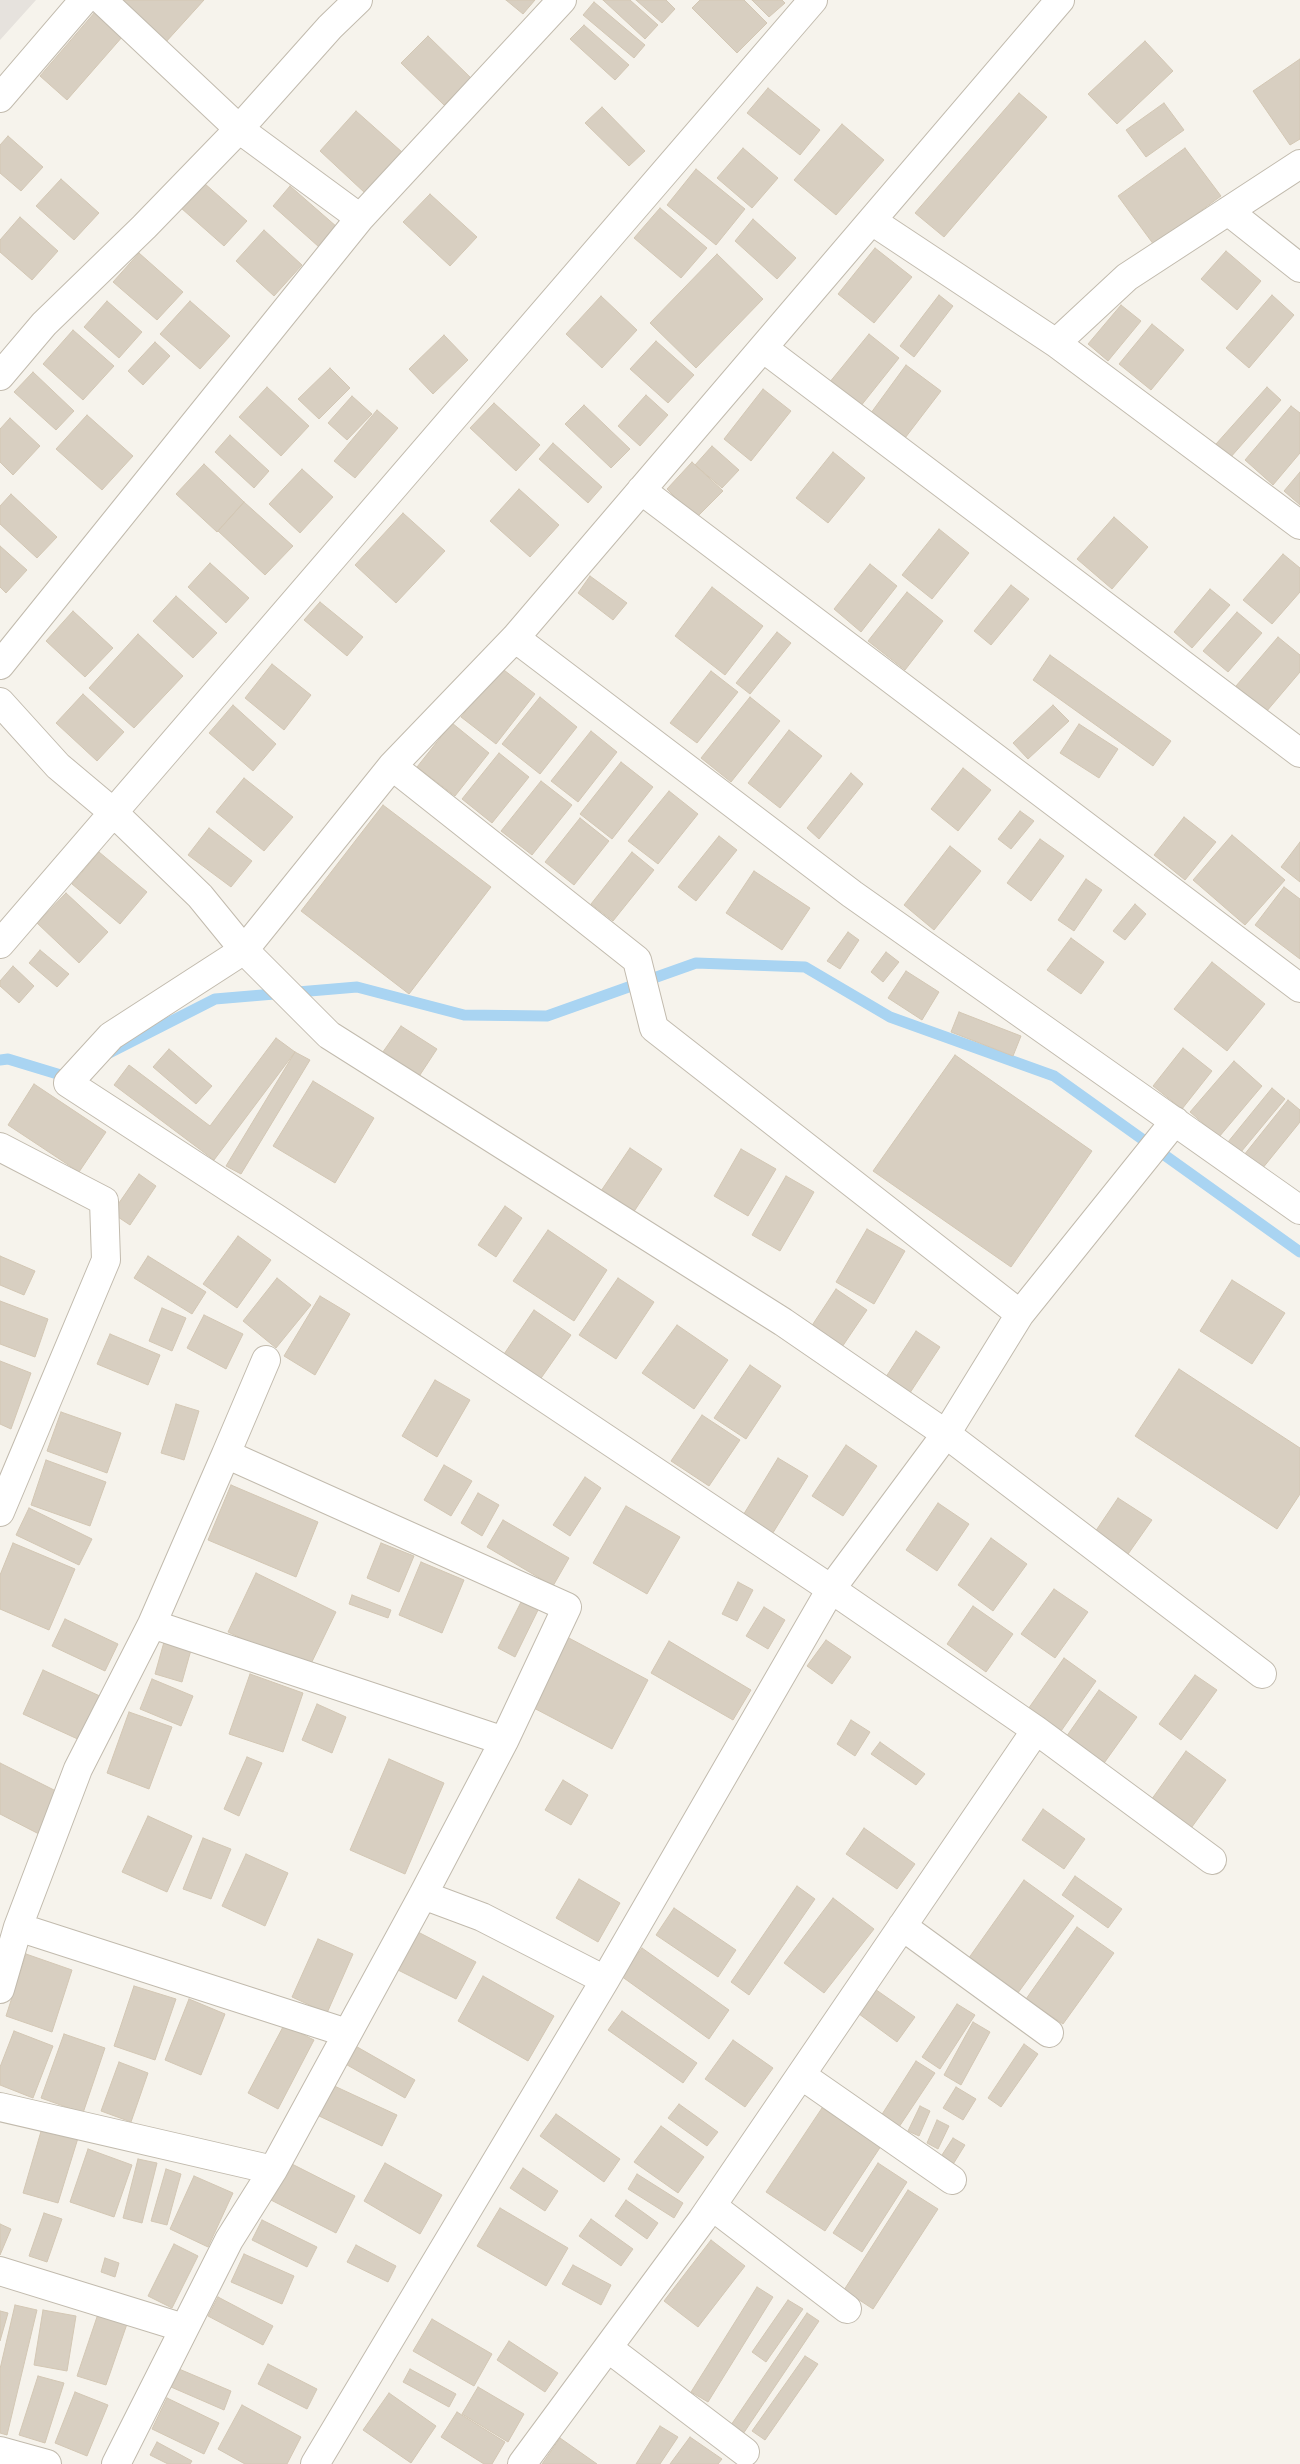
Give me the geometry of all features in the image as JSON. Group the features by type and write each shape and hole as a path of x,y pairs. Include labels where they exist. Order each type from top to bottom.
{"street":[{"path":"0,98 84,0"},
{"path":"102,0 239,129 360,218"},
{"path":"0,376 44,324 144,227 239,129 330,27 358,0"},
{"path":"0,665 360,218 562,0"},
{"path":"0,944 813,0"},
{"path":"1060,0 515,638 392,766 244,950 111,1036 68,1083 277,1219 831,1589 1036,1730 1212,1860"},
{"path":"1056,343 1126,277 1300,164"},
{"path":"1228,211 1300,268"},
{"path":"872,221 1056,343 1300,525"},
{"path":"763,348 1300,753"},
{"path":"641,490 1300,988"},
{"path":"515,638 852,894 1170,1127 1300,1210"},
{"path":"0,702 58,766 114,813 200,896 244,950 329,1035 783,1322 946,1434 1262,1674"},
{"path":"392,766 637,960 654,1028 1020,1314"},
{"path":"315,2464 605,1980 831,1589 946,1434 1020,1314 1170,1127"},
{"path":"0,1147 104,1201 106,1260 0,1512"},
{"path":"0,1989 18,1927 78,1769 152,1624 266,1360"},
{"path":"116,2464 229,2240 273,2170 346,2033 423,1895 504,1741 567,1607 226,1454"},
{"path":"152,1624 504,1741"},
{"path":"522,2464 712,2206 1036,1730"},
{"path":"423,1895 482,1917 605,1980"},
{"path":"902,1926 1049,2033"},
{"path":"18,1927 346,2033"},
{"path":"801,2076 952,2180"},
{"path":"0,2107 273,2170"},
{"path":"712,2206 847,2309"},
{"path":"0,2270 184,2328"},
{"path":"608,2348 745,2452"},
{"path":"0,2451 47,2464"}],"shaded area":[{"path":"0,0 36,0 0,40"}],"building":[{"path":"120,0 204,0 165,43"},
{"path":"506,0 535,0 523,14"},
{"path":"603,0 630,0 658,25 645,39"},
{"path":"636,0 666,0 675,9 662,23"},
{"path":"700,0 744,0 767,23 737,53 692,8"},
{"path":"752,0 782,0 785,3 769,17"},
{"path":"594,2 645,45 634,58 583,15"},
{"path":"95,12 123,36 67,100 40,76"},
{"path":"584,25 629,65 615,80 570,39"},
{"path":"428,36 471,78 444,105 401,63"},
{"path":"1145,41 1173,71 1117,124 1088,94"},
{"path":"1300,59 1300,139 1290,145 1253,91"},
{"path":"768,88 820,130 800,155 747,113"},
{"path":"1019,93 1047,117 944,237 915,213"},
{"path":"1164,103 1184,130 1146,157 1126,130"},
{"path":"602,107 645,151 629,166 585,123"},
{"path":"356,111 402,152 365,193 320,151"},
{"path":"842,124 884,160 836,215 794,180"},
{"path":"8,136 43,167 21,191 0,173 0,145"},
{"path":"743,148 778,178 752,208 717,178"},
{"path":"1185,148 1221,196 1154,245 1118,196"},
{"path":"696,169 745,209 716,245 667,205"},
{"path":"61,179 99,213 74,240 36,206"},
{"path":"204,183 247,221 224,246 181,208"},
{"path":"290,186 337,227 319,247 273,206"},
{"path":"430,194 477,237 450,266 403,222"},
{"path":"660,208 707,248 681,278 634,238"},
{"path":"20,217 58,251 32,280 0,252 0,240"},
{"path":"753,219 796,258 777,279 735,241"},
{"path":"264,230 302,265 274,296 236,261"},
{"path":"875,248 912,277 874,323 838,294"},
{"path":"1226,251 1261,281 1237,310 1201,279"},
{"path":"139,253 183,292 157,320 113,282"},
{"path":"717,254 763,299 696,368 650,323"},
{"path":"939,295 953,306 914,357 900,346"},
{"path":"1272,295 1294,315 1249,368 1226,348"},
{"path":"601,296 637,330 602,368 566,334"},
{"path":"107,301 142,332 119,358 84,327"},
{"path":"190,301 230,336 200,369 160,334"},
{"path":"1121,305 1141,321 1108,361 1088,344"},
{"path":"1152,324 1184,350 1151,390 1119,364"},
{"path":"73,330 114,366 83,400 43,364"},
{"path":"869,334 899,358 860,407 829,383"},
{"path":"444,335 468,360 433,394 409,369"},
{"path":"656,341 694,375 668,403 630,369"},
{"path":"155,342 170,356 143,385 128,371"},
{"path":"906,365 941,391 902,442 868,417"},
{"path":"330,368 350,388 319,419 298,399"},
{"path":"33,372 74,411 56,430 14,392"},
{"path":"267,387 309,426 281,456 239,417"},
{"path":"1267,387 1281,400 1230,458 1216,444"},
{"path":"763,389 791,411 751,461 724,439"},
{"path":"646,395 668,415 640,446 618,426"},
{"path":"352,396 372,414 347,440 328,423"},
{"path":"494,403 540,445 516,471 470,428"},
{"path":"584,405 630,449 611,468 565,424"},
{"path":"1291,406 1300,413 1300,453 1273,485 1245,460"},
{"path":"377,410 398,428 355,478 334,461"},
{"path":"87,415 133,456 102,490 56,449"},
{"path":"10,418 40,446 13,475 0,462 0,429"},
{"path":"230,435 269,471 254,488 215,452"},
{"path":"553,443 602,487 588,503 539,459"},
{"path":"712,446 739,470 722,488 695,465"},
{"path":"833,452 865,478 828,523 796,498"},
{"path":"692,462 723,491 696,518 667,489"},
{"path":"204,464 244,502 217,532 176,494"},
{"path":"302,469 333,497 300,533 269,504"},
{"path":"1300,472 1300,505 1284,491"},
{"path":"519,489 559,525 530,557 490,521"},
{"path":"11,494 57,537 37,558 0,524 0,506"},
{"path":"244,502 293,546 265,575 218,531"},
{"path":"403,513 445,551 396,603 355,565"},
{"path":"1114,517 1148,547 1112,589 1077,559"},
{"path":"939,529 969,553 932,599 902,575"},
{"path":"0,546 27,570 6,593 0,587"},
{"path":"1283,554 1300,568 1300,592 1272,624 1243,600"},
{"path":"210,563 249,598 226,623 188,587"},
{"path":"870,564 897,586 861,632 834,609"},
{"path":"590,576 627,603 613,620 578,593"},
{"path":"1011,585 1029,599 991,645 974,631"},
{"path":"712,587 763,626 725,675 675,636"},
{"path":"1210,589 1230,605 1192,648 1174,632"},
{"path":"907,592 943,621 905,670 868,641"},
{"path":"176,596 217,633 193,658 153,621"},
{"path":"320,602 363,637 347,656 304,620"},
{"path":"73,611 113,648 85,677 46,641"},
{"path":"1237,612 1262,633 1228,672 1203,651"},
{"path":"777,632 791,643 750,694 736,683"},
{"path":"138,634 183,676 134,728 89,688"},
{"path":"1278,637 1300,655 1300,672 1266,712 1236,686"},
{"path":"1050,655 1171,741 1153,766 1033,680"},
{"path":"272,664 311,695 284,730 245,698"},
{"path":"500,667 535,694 496,744 461,717"},
{"path":"711,671 738,692 697,743 670,723"},
{"path":"83,694 124,732 97,761 56,723"},
{"path":"540,697 577,727 540,774 502,744"},
{"path":"750,697 780,721 731,782 701,758"},
{"path":"233,705 276,744 253,771 209,733"},
{"path":"1053,705 1069,721 1028,759 1013,743"},
{"path":"452,723 489,753 455,796 417,767"},
{"path":"1079,724 1118,749 1099,778 1060,753"},
{"path":"789,730 822,756 780,808 748,783"},
{"path":"591,731 617,752 578,802 551,781"},
{"path":"499,753 529,777 492,823 462,799"},
{"path":"621,762 653,787 612,839 580,814"},
{"path":"963,768 991,790 958,831 931,809"},
{"path":"851,773 863,784 819,839 807,828"},
{"path":"244,778 293,817 264,851 216,812"},
{"path":"541,781 572,805 532,855 501,831"},
{"path":"669,791 698,814 658,864 628,841"},
{"path":"383,805 491,887 409,994 301,911"},
{"path":"1020,811 1034,821 1011,849 998,839"},
{"path":"1184,817 1216,842 1185,880 1154,855"},
{"path":"580,818 609,841 574,885 545,862"},
{"path":"209,828 252,861 231,887 188,855"},
{"path":"1232,835 1285,880 1245,925 1193,880"},
{"path":"719,836 737,850 696,901 678,887"},
{"path":"1040,839 1064,856 1031,901 1007,883"},
{"path":"1300,842 1300,882 1281,867"},
{"path":"950,846 981,871 934,930 904,905"},
{"path":"99,852 147,892 120,924 72,884"},
{"path":"632,852 654,870 613,921 591,904"},
{"path":"754,871 810,908 782,950 726,913"},
{"path":"1086,879 1102,890 1074,931 1058,920"},
{"path":"1284,887 1300,899 1300,959 1255,925"},
{"path":"66,893 108,932 79,963 37,923"},
{"path":"1135,904 1146,914 1125,940 1113,931"},
{"path":"848,932 859,940 840,969 827,961"},
{"path":"1071,938 1104,962 1081,994 1047,970"},
{"path":"40,950 69,974 57,987 29,963"},
{"path":"886,952 899,962 883,982 871,972"},
{"path":"1212,962 1265,1004 1227,1051 1174,1009"},
{"path":"13,966 34,986 19,1003 0,986 0,981"},
{"path":"906,971 939,992 922,1020 888,998"},
{"path":"959,1012 1021,1036 1013,1056 951,1032"},
{"path":"401,1026 437,1049 414,1084 378,1059"},
{"path":"276,1038 295,1052 214,1160 114,1085 129,1065 210,1126"},
{"path":"1183,1048 1212,1071 1182,1109 1153,1086"},
{"path":"169,1049 212,1086 196,1104 153,1067"},
{"path":"295,1052 310,1060 241,1174 226,1166"},
{"path":"955,1055 1092,1151 1011,1267 873,1171"},
{"path":"1234,1061 1262,1086 1219,1137 1190,1112"},
{"path":"313,1081 374,1118 335,1183 273,1146"},
{"path":"34,1084 106,1132 79,1172 8,1125"},
{"path":"1272,1088 1285,1099 1241,1152 1228,1142"},
{"path":"1288,1100 1300,1110 1300,1122 1262,1169 1244,1155"},
{"path":"630,1148 662,1169 633,1213 601,1191"},
{"path":"741,1149 776,1169 748,1216 714,1196"},
{"path":"139,1174 156,1186 130,1225 112,1213"},
{"path":"786,1176 814,1192 780,1251 752,1235"},
{"path":"505,1206 522,1218 496,1257 478,1245"},
{"path":"867,1229 905,1251 874,1304 836,1282"},
{"path":"548,1230 607,1270 574,1321 513,1281"},
{"path":"238,1236 271,1260 237,1308 203,1284"},
{"path":"0,1256 35,1271 24,1295 0,1285"},
{"path":"148,1256 206,1292 192,1314 134,1278"},
{"path":"277,1278 311,1305 276,1348 243,1321"},
{"path":"618,1278 654,1302 616,1359 579,1335"},
{"path":"1232,1280 1285,1313 1252,1364 1200,1331"},
{"path":"836,1289 867,1310 840,1350 809,1330"},
{"path":"320,1296 350,1314 315,1375 284,1356"},
{"path":"0,1301 48,1319 35,1357 0,1344"},
{"path":"162,1308 186,1318 172,1351 149,1341"},
{"path":"534,1310 571,1335 537,1384 500,1360"},
{"path":"204,1315 243,1334 226,1369 187,1348"},
{"path":"677,1325 728,1360 694,1409 642,1373"},
{"path":"916,1331 940,1347 904,1402 880,1386"},
{"path":"110,1334 160,1355 148,1385 97,1364"},
{"path":"0,1361 31,1373 11,1429 0,1424"},
{"path":"750,1365 781,1386 746,1439 714,1418"},
{"path":"1179,1369 1300,1448 1300,1494 1277,1529 1135,1436"},
{"path":"435,1380 470,1400 437,1457 402,1436"},
{"path":"176,1404 199,1411 184,1460 161,1453"},
{"path":"61,1412 121,1433 107,1473 47,1451"},
{"path":"702,1415 740,1440 709,1486 671,1461"},
{"path":"846,1445 877,1466 843,1516 812,1496"},
{"path":"778,1458 808,1476 771,1536 742,1517"},
{"path":"46,1460 106,1482 90,1526 31,1505"},
{"path":"444,1465 472,1481 451,1516 424,1500"},
{"path":"585,1477 601,1488 570,1536 553,1525"},
{"path":"231,1485 318,1522 296,1577 208,1540"},
{"path":"478,1493 499,1505 482,1536 461,1523"},
{"path":"1118,1498 1152,1520 1126,1557 1093,1535"},
{"path":"938,1503 969,1524 937,1571 906,1550"},
{"path":"626,1506 680,1537 647,1594 593,1563"},
{"path":"29,1508 92,1539 79,1565 16,1535"},
{"path":"503,1520 569,1558 553,1586 487,1547"},
{"path":"991,1538 1027,1564 993,1611 958,1585"},
{"path":"13,1543 75,1569 49,1630 0,1609 0,1575"},
{"path":"381,1543 414,1556 399,1592 367,1578"},
{"path":"421,1562 464,1580 442,1633 399,1615"},
{"path":"256,1573 336,1612 308,1670 228,1632"},
{"path":"738,1582 753,1590 737,1621 722,1614"},
{"path":"1054,1589 1088,1612 1055,1658 1021,1634"},
{"path":"352,1595 391,1610 388,1618 349,1604"},
{"path":"523,1598 540,1606 515,1657 498,1648"},
{"path":"973,1606 1013,1634 986,1672 947,1644"},
{"path":"764,1607 785,1620 768,1649 746,1636"},
{"path":"65,1619 118,1644 105,1671 52,1646"},
{"path":"567,1637 648,1680 612,1749 530,1706"},
{"path":"826,1640 851,1657 832,1684 807,1666"},
{"path":"669,1641 751,1690 733,1720 651,1673"},
{"path":"164,1642 191,1650 182,1682 155,1674"},
{"path":"1064,1658 1096,1681 1059,1734 1026,1712"},
{"path":"43,1670 102,1697 82,1741 23,1714"},
{"path":"250,1674 303,1693 283,1752 229,1734"},
{"path":"1195,1675 1217,1690 1181,1740 1159,1724"},
{"path":"152,1679 193,1696 181,1726 140,1709"},
{"path":"1099,1690 1137,1717 1102,1766 1064,1740"},
{"path":"317,1704 346,1717 332,1753 302,1740"},
{"path":"129,1712 172,1727 149,1789 107,1773"},
{"path":"851,1720 870,1732 855,1756 837,1744"},
{"path":"880,1742 925,1774 916,1785 871,1754"},
{"path":"1186,1751 1226,1780 1189,1831 1149,1803"},
{"path":"247,1757 262,1763 239,1816 224,1809"},
{"path":"389,1759 444,1783 405,1874 350,1850"},
{"path":"0,1763 60,1793 39,1834 0,1814"},
{"path":"563,1780 588,1795 571,1825 545,1810"},
{"path":"1043,1809 1085,1839 1064,1869 1022,1840"},
{"path":"148,1816 192,1836 167,1892 122,1872"},
{"path":"864,1828 915,1864 897,1889 846,1854"},
{"path":"203,1838 231,1849 211,1899 183,1889"},
{"path":"246,1854 288,1873 265,1926 222,1906"},
{"path":"1075,1876 1122,1909 1108,1928 1062,1895"},
{"path":"579,1879 620,1903 598,1942 556,1918"},
{"path":"1024,1880 1074,1916 1015,1997 966,1962"},
{"path":"797,1886 815,1899 749,1995 731,1982"},
{"path":"833,1898 874,1929 824,1993 784,1963"},
{"path":"674,1908 736,1950 718,1977 656,1935"},
{"path":"1077,1927 1114,1953 1063,2024 1026,1999"},
{"path":"418,1932 476,1962 456,1999 398,1970"},
{"path":"318,1939 353,1954 327,2013 292,1997"},
{"path":"642,1948 729,2010 709,2039 621,1976"},
{"path":"26,1954 72,1970 52,2032 6,2016"},
{"path":"483,1976 554,2016 528,2061 458,2021"},
{"path":"134,1986 176,1999 155,2060 114,2046"},
{"path":"872,1987 915,2017 897,2042 855,2011"},
{"path":"189,1999 225,2014 201,2075 165,2060"},
{"path":"957,2004 975,2015 940,2069 922,2057"},
{"path":"622,2011 697,2063 683,2083 608,2030"},
{"path":"973,2022 990,2032 961,2085 944,2075"},
{"path":"284,2025 314,2040 278,2109 248,2093"},
{"path":"14,2031 53,2046 33,2098 0,2085 0,2067"},
{"path":"64,2034 105,2048 83,2113 41,2098"},
{"path":"733,2040 773,2068 745,2107 705,2079"},
{"path":"352,2044 415,2080 405,2098 342,2062"},
{"path":"1024,2044 1038,2054 1001,2107 988,2098"},
{"path":"916,2061 935,2073 897,2130 879,2119"},
{"path":"119,2062 148,2073 131,2122 101,2111"},
{"path":"330,2084 397,2115 382,2146 315,2114"},
{"path":"956,2087 976,2099 963,2120 943,2108"},
{"path":"679,2104 718,2132 707,2146 668,2118"},
{"path":"920,2106 930,2111 919,2136 908,2131"},
{"path":"822,2108 881,2146 825,2231 766,2192"},
{"path":"556,2114 620,2159 604,2182 540,2136"},
{"path":"937,2120 949,2126 938,2149 927,2143"},
{"path":"661,2126 704,2157 678,2193 634,2162"},
{"path":"42,2128 78,2138 58,2203 23,2193"},
{"path":"953,2138 965,2145 952,2166 940,2158"},
{"path":"88,2149 132,2165 114,2217 70,2202"},
{"path":"138,2159 157,2163 142,2223 123,2218"},
{"path":"286,2161 355,2196 336,2233 267,2198"},
{"path":"385,2163 442,2195 420,2234 364,2201"},
{"path":"878,2163 907,2182 862,2252 833,2233"},
{"path":"523,2168 558,2191 545,2211 510,2188"},
{"path":"166,2169 181,2174 167,2225 151,2221"},
{"path":"637,2174 683,2203 674,2218 628,2189"},
{"path":"194,2176 233,2193 208,2247 170,2229"},
{"path":"908,2190 938,2209 873,2309 844,2290"},
{"path":"626,2200 658,2223 647,2239 615,2216"},
{"path":"500,2208 568,2248 546,2286 477,2246"},
{"path":"44,2213 62,2219 47,2262 29,2256"},
{"path":"591,2219 633,2249 621,2266 579,2236"},
{"path":"262,2220 317,2247 307,2267 252,2240"},
{"path":"0,2224 11,2229 0,2255"},
{"path":"711,2240 745,2266 698,2327 664,2301"},
{"path":"174,2244 198,2256 172,2308 148,2296"},
{"path":"356,2245 396,2266 388,2282 347,2262"},
{"path":"244,2254 294,2276 282,2304 231,2282"},
{"path":"105,2258 119,2263 115,2277 101,2272"},
{"path":"573,2265 611,2285 601,2305 562,2284"},
{"path":"757,2287 773,2297 708,2402 691,2392"},
{"path":"218,2297 273,2326 263,2345 208,2316"},
{"path":"788,2300 803,2309 766,2362 752,2352"},
{"path":"15,2305 37,2310 7,2435 0,2433 0,2369"},
{"path":"43,2310 76,2316 67,2371 34,2365"},
{"path":"0,2311 8,2313 0,2341"},
{"path":"99,2311 128,2321 106,2385 77,2376"},
{"path":"807,2313 819,2321 743,2434 731,2425"},
{"path":"432,2319 492,2354 474,2386 413,2351"},
{"path":"509,2341 558,2373 545,2392 497,2360"},
{"path":"805,2356 818,2364 765,2440 752,2431"},
{"path":"268,2364 317,2389 307,2409 258,2384"},
{"path":"179,2369 231,2391 224,2410 171,2387"},
{"path":"410,2369 456,2394 449,2407 403,2382"},
{"path":"38,2376 64,2383 45,2443 19,2435"},
{"path":"478,2387 524,2414 508,2442 462,2414"},
{"path":"75,2392 108,2405 87,2456 55,2443"},
{"path":"389,2393 436,2426 411,2463 363,2430"},
{"path":"167,2398 219,2423 204,2454 152,2429"},
{"path":"242,2405 301,2437 287,2464 245,2464 218,2449"},
{"path":"457,2412 505,2442 492,2464 484,2464 441,2437"},
{"path":"660,2426 678,2437 660,2464 636,2464"},
{"path":"690,2437 722,2459 718,2464 670,2464"},
{"path":"560,2438 597,2464 542,2464"},
{"path":"157,2442 192,2461 190,2464 168,2464 150,2455"}],"waterway":[{"path":"105,1055 215,999 357,987 464,1015 547,1016 696,963 805,967 890,1017 1054,1076 1300,1252"},
{"path":"0,1060 8,1059 64,1076 70,1073"}]}
